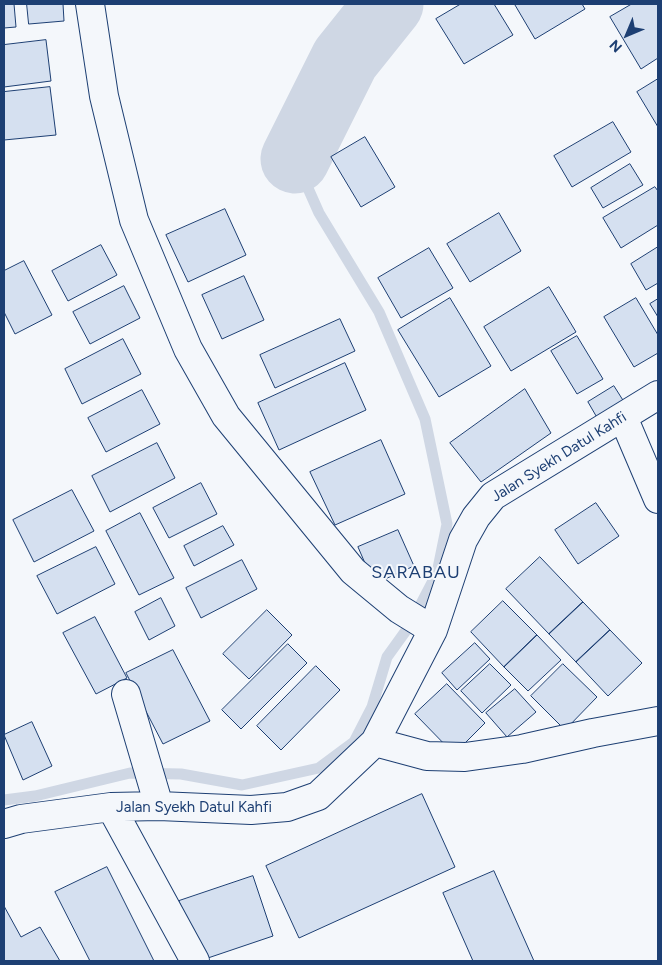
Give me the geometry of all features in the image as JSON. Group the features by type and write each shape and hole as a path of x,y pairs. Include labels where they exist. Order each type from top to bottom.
{"street":[{"path":"90,4 104,96 134,220 188,348 226,416 353,571 399,609 430,628"},
{"name":"Jalan Syekh Datul Kahfi","path":"4,824 21,819 111,807 156,797 251,810 287,807 318,796 375,742 430,628 464,540 476,518 493,496 658,395"},
{"path":"623,417 658,499"},
{"path":"126,694 156,797"},
{"path":"375,742 428,756 465,757 522,749 658,721"},
{"path":"111,807 195,961"}],"building":[{"path":"4,4 14,4 16,27 4,28"},
{"path":"27,4 63,4 64,21 29,24"},
{"path":"461,4 494,4 513,35 464,64 436,19"},
{"path":"582,4 585,9 535,39 515,5"},
{"path":"632,4 658,4 658,58 641,69 610,17"},
{"path":"46,40 51,81 4,87 4,45"},
{"path":"658,79 658,127 637,92"},
{"path":"50,87 56,135 4,140 4,92"},
{"path":"613,122 631,152 572,187 554,156"},
{"path":"365,137 395,187 361,207 331,157"},
{"path":"630,164 643,185 603,208 591,188"},
{"path":"655,187 658,191 658,225 621,248 603,218"},
{"path":"225,209 246,255 188,282 166,235"},
{"path":"499,213 521,251 470,282 447,244"},
{"path":"101,245 117,275 68,301 52,271"},
{"path":"658,247 658,283 646,290 631,264"},
{"path":"429,248 453,288 401,318 378,278"},
{"path":"24,261 52,315 15,334 4,312 4,271"},
{"path":"244,276 264,320 222,339 202,295"},
{"path":"124,286 140,318 90,344 73,312"},
{"path":"549,287 576,332 511,371 484,327"},
{"path":"450,298 491,366 439,397 398,330"},
{"path":"636,298 658,335 658,353 634,367 604,317"},
{"path":"658,299 658,317 650,304"},
{"path":"340,319 355,351 275,388 260,355"},
{"path":"577,336 603,379 577,394 551,351"},
{"path":"123,339 141,374 82,404 65,369"},
{"path":"345,363 366,410 279,450 258,403"},
{"path":"614,386 626,405 599,421 588,402"},
{"path":"525,389 551,433 481,482 450,443"},
{"path":"142,390 160,424 106,452 88,418"},
{"path":"381,440 405,494 335,525 310,472"},
{"path":"157,443 175,478 110,512 92,476"},
{"path":"201,483 217,514 169,538 153,508"},
{"path":"72,490 94,531 34,562 13,520"},
{"path":"596,503 619,536 578,564 555,530"},
{"path":"140,513 174,578 139,595 106,531"},
{"path":"223,526 234,545 194,566 184,546"},
{"path":"398,530 414,566 374,584 358,547"},
{"path":"96,547 115,584 57,614 37,576"},
{"path":"540,557 583,602 549,634 506,589"},
{"path":"242,560 257,589 201,618 186,588"},
{"path":"161,598 175,626 149,640 135,612"},
{"path":"503,601 537,635 504,667 471,632"},
{"path":"583,602 610,630 576,662 549,634"},
{"path":"267,610 292,635 249,679 223,654"},
{"path":"95,617 127,678 96,694 63,633"},
{"path":"610,630 642,663 608,696 576,662"},
{"path":"537,635 561,660 528,691 504,667"},
{"path":"475,643 490,659 457,690 442,673"},
{"path":"288,644 307,663 241,729 222,710"},
{"path":"173,650 210,721 163,744 126,673"},
{"path":"490,664 511,685 482,713 461,691"},
{"path":"563,664 597,697 565,730 531,696"},
{"path":"316,666 340,690 281,750 257,726"},
{"path":"447,684 485,723 454,754 415,714"},
{"path":"515,689 536,712 507,737 486,713"},
{"path":"32,722 52,766 23,780 4,735"},
{"path":"422,794 455,867 299,938 266,866"},
{"path":"107,867 154,961 90,961 55,892"},
{"path":"494,871 534,961 473,961 443,893"},
{"path":"253,876 273,936 199,961 179,901"},
{"path":"4,906 21,937 40,927 60,961 4,961"}],"waterway":[{"path":"295,159 345,59 389,4"},
{"path":"4,800 35,796 130,773 181,774 242,785 319,768 354,742 372,707 387,657 410,625 437,573 447,524 425,419 379,312 319,213 295,159"}],"district":[{"name":"SARABAU","path":"416,573"}]}
